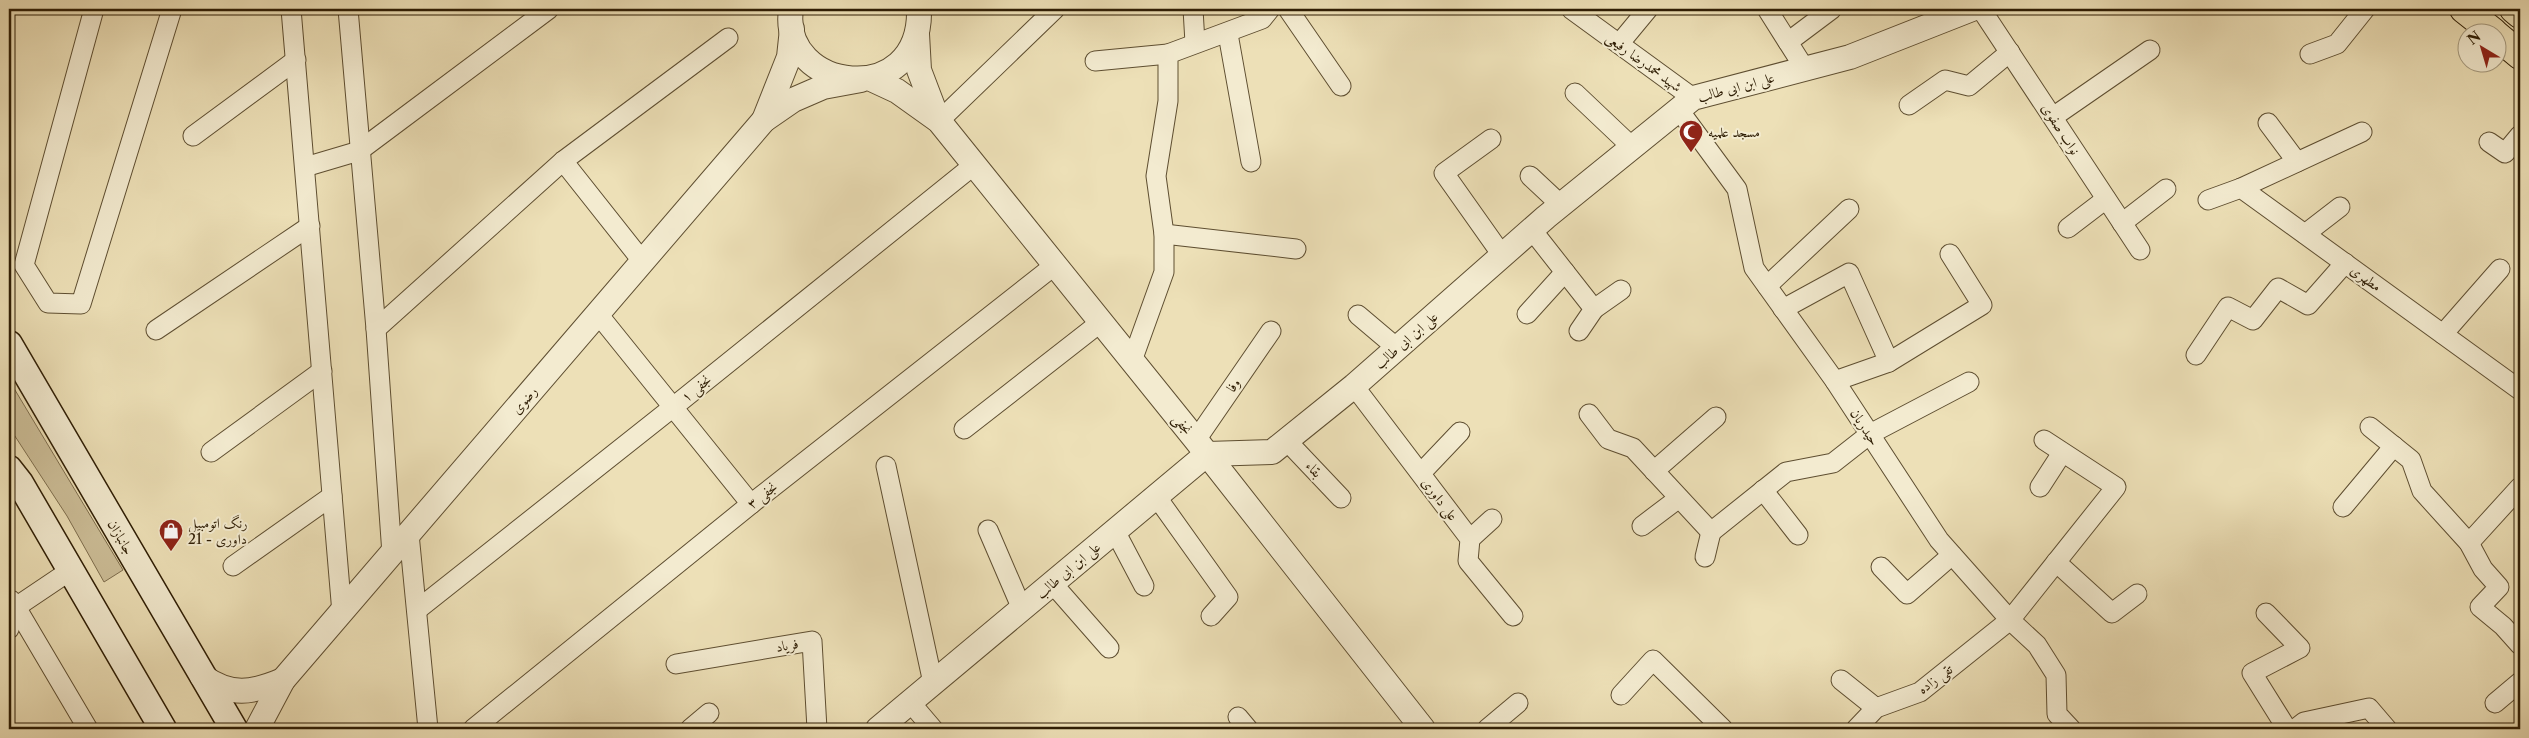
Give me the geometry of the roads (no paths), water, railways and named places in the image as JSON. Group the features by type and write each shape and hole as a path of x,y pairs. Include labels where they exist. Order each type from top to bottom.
{"main road":[{"path":"2464,9 2509,42"},
{"path":"2514,9 2520,14"},
{"name":"جانبازان","path":"9,344 234,729"},
{"path":"9,469 20,482 163,729"}],"street":[{"path":"94,9 24,265 48,303 81,304 172,9"},
{"path":"291,9 342,613"},
{"path":"348,9 376,329 392,554"},
{"path":"305,167 359,151 549,9"},
{"path":"764,120 793,100 823,87 882,74 900,62 917,34 920,25 920,9"},
{"path":"939,121 1056,9"},
{"path":"1192,9 1195,43"},
{"path":"1095,61 1168,54 1195,43 1228,34 1262,20 1270,9"},
{"path":"1288,9 1341,86"},
{"name":"شهید محمدرضا رفیعی","path":"1571,9 1619,44 1686,104"},
{"path":"1619,44 1648,9"},
{"path":"1767,9 1805,69"},
{"path":"1788,42 1832,9"},
{"name":"علی ابن ابی طالب","path":"878,729 1156,496 1201,447 1272,452 1354,386 1561,205 1686,104 1850,57 1972,9"},
{"name":"نواب صفوی","path":"1981,9 2140,250"},
{"path":"2310,54 2337,44 2365,9"},
{"path":"791,17 794,36 804,55 819,69 839,77 865,79 897,91 939,121"},
{"path":"764,120 789,57 791,17"},
{"path":"917,34 919,70 939,121"},
{"path":"1228,34 1251,162"},
{"path":"376,329 564,161 728,38"},
{"path":"2053,117 2150,50"},
{"path":"1909,105 1946,80 1969,86 2010,52"},
{"path":"1132,361 1164,272 1164,234 1156,176 1168,101 1168,54"},
{"path":"193,136 296,60"},
{"path":"1575,93 1632,147"},
{"name":"حیدریان","path":"1686,104 1737,189 1754,268 1835,381 1939,540 2010,620 2037,645 2056,675 2057,714 2071,729"},
{"name":"رضوی","path":"283,680 764,120"},
{"name":"نجفی","path":"939,121 1201,447 1415,726"},
{"path":"2268,123 2297,162"},
{"path":"2208,200 2241,188 2362,132"},
{"path":"2489,142 2505,153 2520,135"},
{"path":"1491,139 1444,173 1502,255"},
{"path":"564,161 643,262"},
{"name":"نجفی ۱","path":"417,610 974,165"},
{"path":"1530,176 1561,205"},
{"name":"مطهری","path":"2241,188 2520,390"},
{"path":"2122,223 2166,189"},
{"path":"2068,228 2106,199"},
{"path":"2305,234 2340,207"},
{"path":"1767,286 1849,209"},
{"path":"156,330 310,226"},
{"path":"1532,230 1594,309"},
{"path":"1164,234 1296,249"},
{"path":"1835,381 1889,362 1982,306 1950,254"},
{"path":"2196,355 2228,307 2253,320 2278,288 2308,305 2345,263"},
{"name":"نجفی ۳","path":"473,729 751,504 1054,265"},
{"path":"2443,334 2500,268"},
{"path":"1527,314 1565,272"},
{"path":"1783,309 1849,273 1889,362"},
{"path":"1578,332 1594,309 1621,290"},
{"path":"598,314 751,504"},
{"path":"1358,316 1397,348"},
{"path":"964,429 1101,322"},
{"name":"وفا","path":"1201,447 1271,331"},
{"path":"211,452 322,371"},
{"path":"1705,557 1711,532 1786,472 1833,463 1870,434 1969,382"},
{"name":"علی داوری","path":"1354,386 1470,539"},
{"path":"1589,414 1608,439 1633,448 1711,532"},
{"path":"1654,471 1716,417"},
{"path":"2370,427 2410,460 2422,491 2469,543 2483,569 2500,587 2480,607 2503,626 2520,646"},
{"path":"1421,473 1460,432"},
{"name":"بقاء","path":"1286,440 1341,498"},
{"path":"2040,486 2062,452 2044,440"},
{"path":"2343,507 2394,446"},
{"name":"تقی زاده","path":"1856,729 1876,708 1920,692 2010,620 2116,487 2062,452"},
{"path":"886,466 933,683"},
{"path":"2469,543 2513,507 2520,487"},
{"path":"1763,490 1798,535"},
{"path":"233,566 332,496"},
{"path":"1156,496 1228,598 1211,616"},
{"path":"1642,526 1679,498"},
{"path":"1492,519 1470,539 1468,561 1513,616"},
{"path":"988,530 1022,609"},
{"path":"1115,531 1144,586"},
{"path":"409,534 428,729"},
{"path":"1881,567 1907,594 1952,555"},
{"path":"2056,562 2112,613 2137,594"},
{"path":"12,601 71,570"},
{"path":"1052,583 1110,648"},
{"path":"9,629 12,601"},
{"path":"12,601 88,729"},
{"path":"2266,613 2300,648 2252,673 2287,729"},
{"name":"فریاد","path":"676,664 812,641 817,729"},
{"path":"1622,695 1653,660 1723,729"},
{"path":"202,676 216,686 235,691 259,690 283,680"},
{"path":"257,729 283,680"},
{"path":"1841,680 1876,708"},
{"path":"2495,702 2520,682"},
{"path":"910,702 933,729"},
{"path":"1487,729 1518,704"},
{"path":"2295,729 2304,722 2369,708 2387,729"},
{"path":"690,729 709,713"}],"place":[{"name":"مسجد علمیه","path":"1691,153"},
{"name":"رنگ اتومبیل 21 - داوری","path":"171,552"}]}
